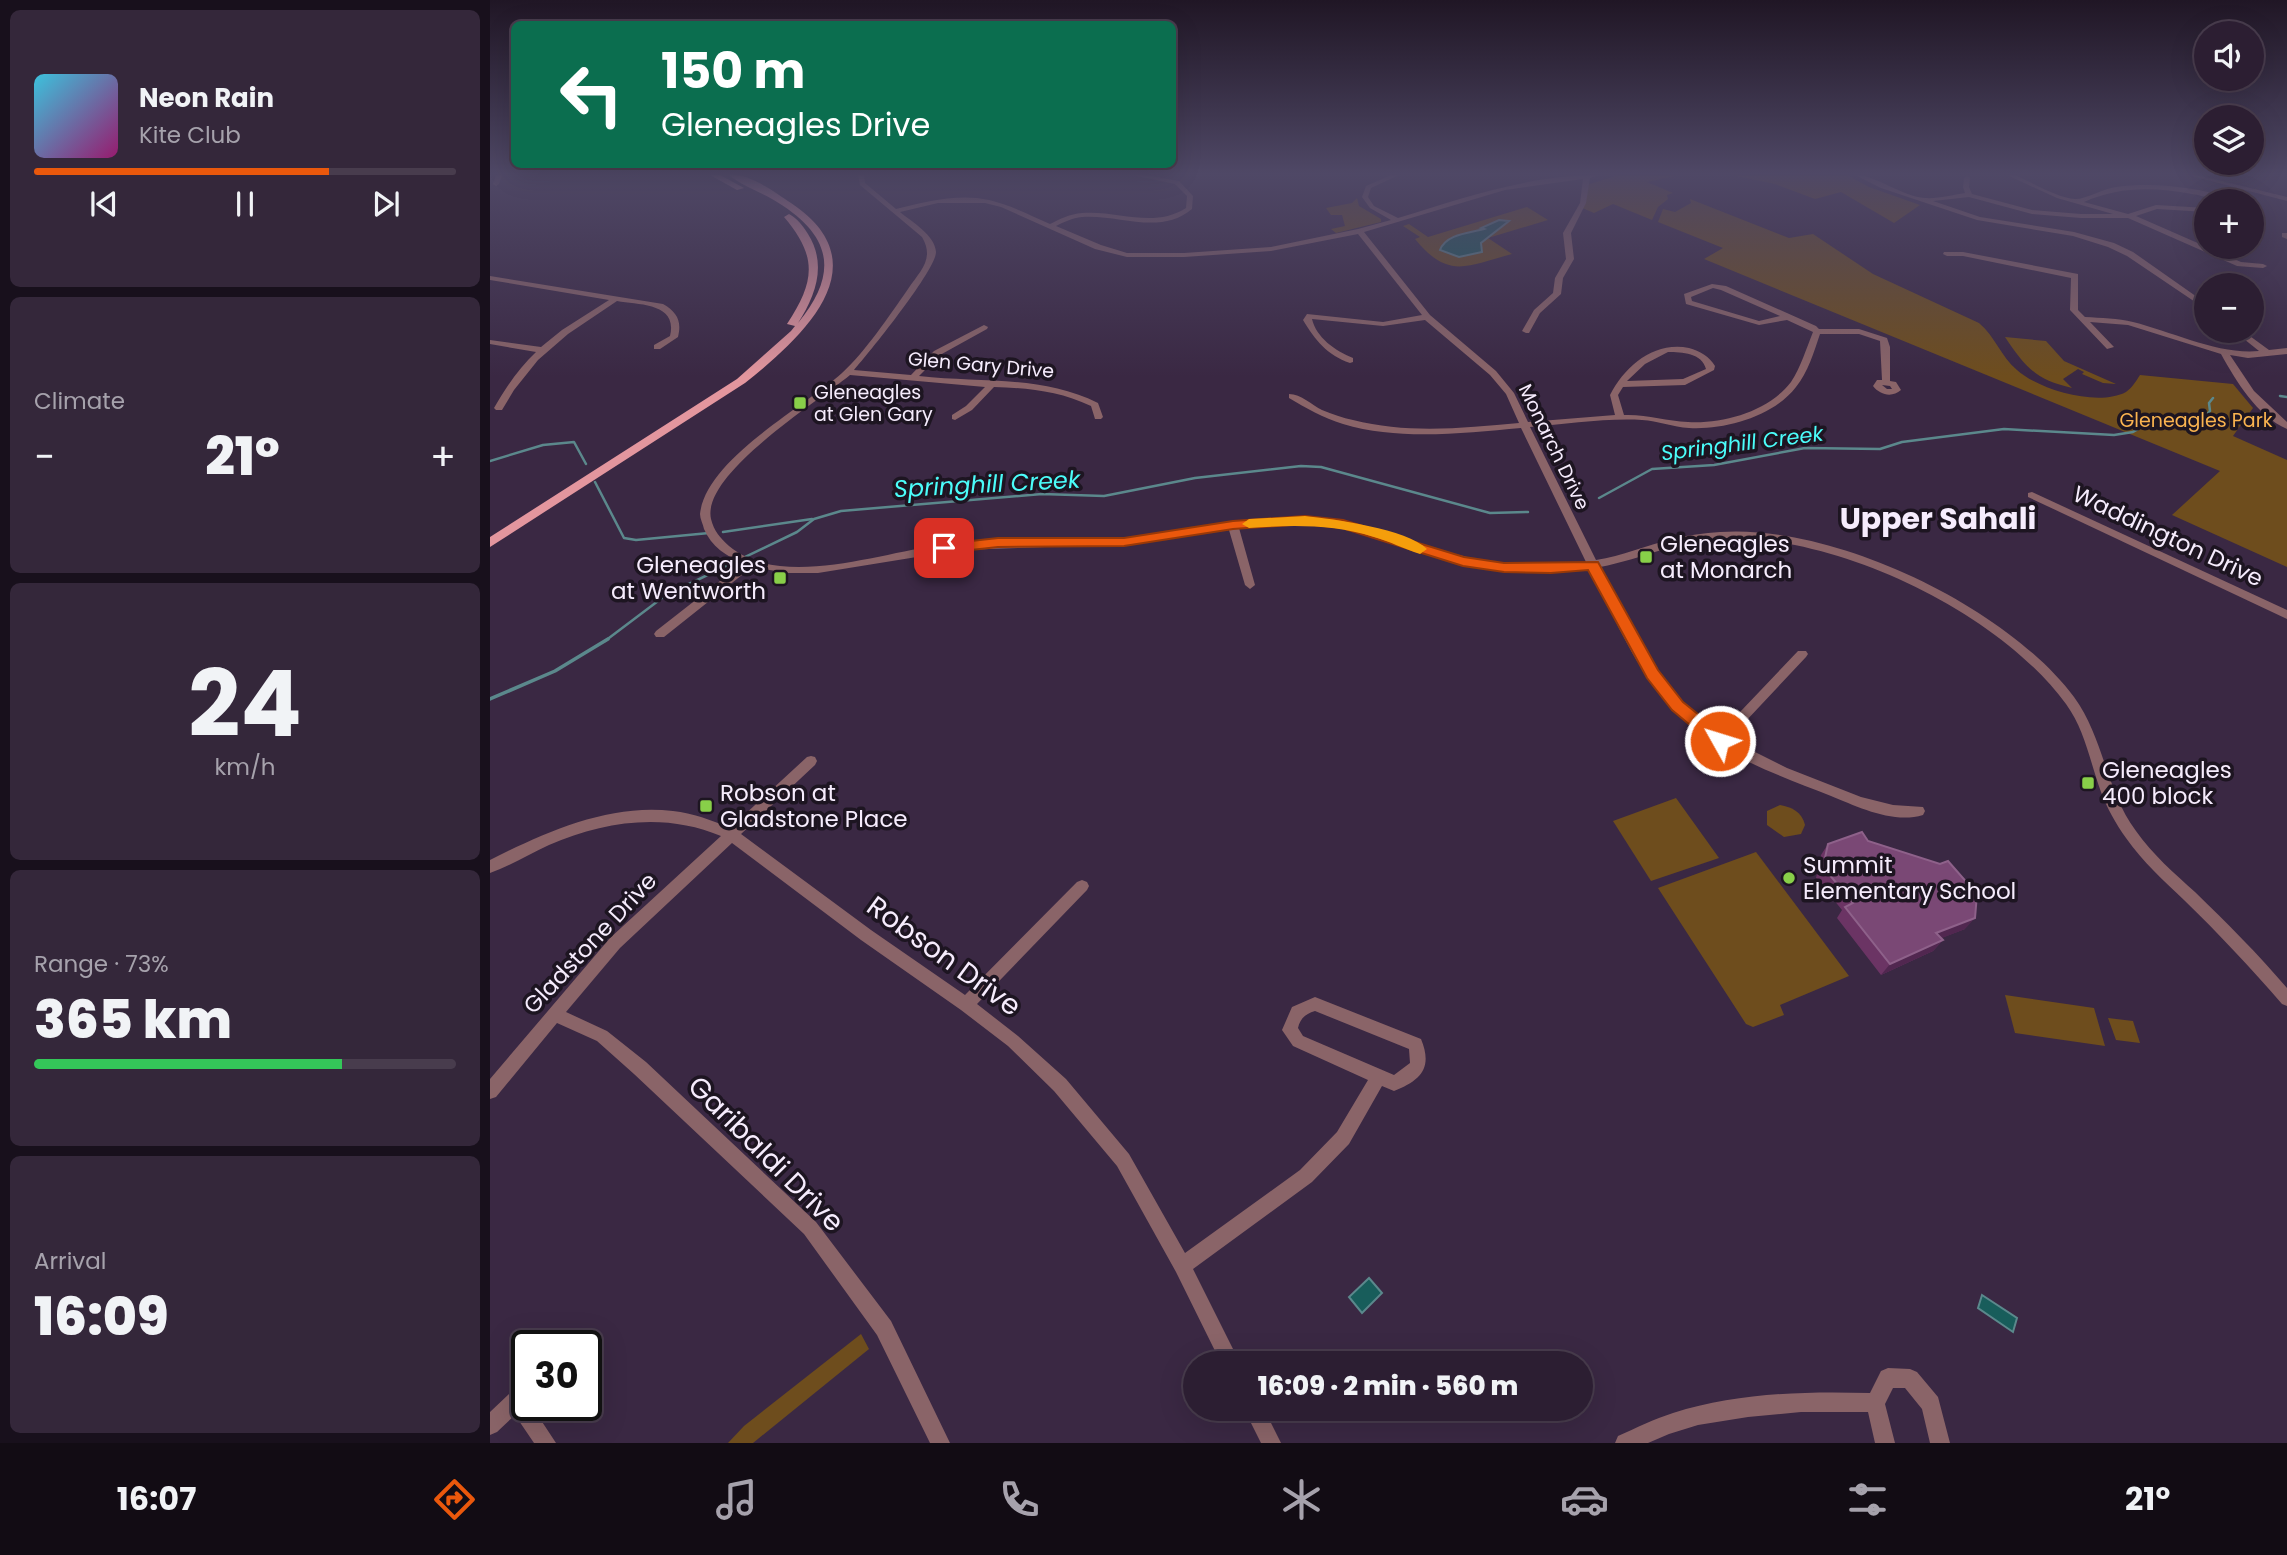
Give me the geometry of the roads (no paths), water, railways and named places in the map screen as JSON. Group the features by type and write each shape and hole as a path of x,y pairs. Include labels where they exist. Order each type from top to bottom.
{"main road":[{"path":"490,533 708,395 768,349 794,321 815,278 815,258 810,242"},
{"path":"490,543 741,381 785,344 816,307 828,278 830,255 825,242"}],"street":[{"path":"929,242 932,257 848,372 729,466 717,479 707,499 704,515 707,531 723,549 749,564 786,570 825,569 998,542 1124,542 1233,525 1305,520 1343,524 1463,561 1504,567 1551,569 1593,565 1686,540 1733,534 1782,539 1838,551 1888,571 1958,606 2003,635 2044,671 2081,717 2114,807 2143,851 2261,967 2287,999"},
{"path":"1088,242 1127,255 1153,257 1271,249 1304,242"},
{"name":"Monarch Drive","path":"1369,242 1427,317 1493,373 1510,393 1593,565 1653,674 1677,706 1720,741 1780,773 1879,808 1903,813 1918,811"},
{"path":"1526,331 1537,312 1556,294 1559,278 1570,259 1568,242"},
{"path":"2102,242 2130,254 2194,299"},
{"path":"2190,242 2240,264 2263,266"},
{"path":"1947,254 1963,254 2075,276 2074,310 2110,347"},
{"path":"490,278 660,306 676,318 677,326 674,337 657,347"},
{"path":"1788,317 1759,323 1699,306 1689,302 1687,296 1703,288 1723,288 1814,328 1817,332"},
{"path":"499,408 520,371 541,350 617,298"},
{"path":"1350,360 1330,353 1319,342 1307,320 1310,316 1383,324 1427,317"},
{"path":"2085,320 2129,323 2224,352 2248,355 2287,351"},
{"path":"913,378 937,354 984,327"},
{"path":"1817,332 1852,330 1870,333 1884,340 1886,382"},
{"path":"1292,396 1308,407 1341,420 1374,428 1445,433 1640,416 1690,426 1740,418 1783,398 1794,386 1817,332"},
{"path":"490,342 541,350"},
{"path":"2254,343 2267,353"},
{"path":"1620,384 1685,382 1710,370 1711,366 1704,357 1688,351 1672,347 1658,350 1633,368 1620,384 1614,395 1620,418"},
{"path":"2224,352 2239,380 2260,407 2287,426"},
{"name":"Glen Gary Drive","path":"848,372 992,384 1046,385 1072,392 1095,405 1098,417"},
{"path":"955,417 969,408 992,384"},
{"name":"Waddington Drive","path":"2032,495 2287,615"},
{"path":"1233,525 1250,585"},
{"path":"660,634 749,564"},
{"path":"1720,741 1801,654"},
{"name":"Gladstone Drive","path":"490,1091 615,943 811,761"},
{"name":"Robson Drive","path":"490,867 582,826 634,817 672,815 709,823 732,834 866,934 966,1004 1013,1041 1060,1086 1123,1160 1182,1266 1225,1351"},
{"path":"966,1004 1082,886"},
{"path":"1315,1004 1415,1044 1419,1054 1418,1066 1410,1077 1394,1083 1380,1077 1297,1041 1290,1030 1292,1017 1301,1008 1315,1004"},
{"name":"Garibaldi Drive","path":"554,1014 602,1036 640,1068 810,1228 884,1328 940,1443"},
{"path":"1182,1266 1306,1176 1343,1138 1380,1077"},
{"path":"1885,1443 1875,1403 1888,1378 1910,1379 1931,1405 1940,1443"},
{"path":"1625,1443 1676,1422 1734,1410 1831,1400 1875,1403"},
{"path":"490,1425 516,1401 546,1443"},
{"path":"1260,1421 1271,1443"}],"waterway":[{"name":"Springhill Creek","path":"2280,396 2287,397"},
{"name":"Springhill Creek","path":"1599,498 1652,469 1714,465 1805,448 1880,449 1902,442 2004,429 2114,435 2133,432 2154,420 2205,417 2210,411 2209,403 2213,398"},
{"name":"Springhill Creek","path":"490,461 543,445 574,442 586,464"},
{"name":"Springhill Creek","path":"606,640 666,595 797,532 814,519 841,511 1042,494 1104,496 1195,478 1301,466 1321,467 1490,513 1528,512"},
{"path":"595,482 624,538 636,540 709,533"},
{"path":"723,532 812,519"},
{"name":"Springhill Creek","path":"490,699 555,671 606,640"}],"place":[{"name":"Gleneagles at Glen Gary","path":"800,403"},
{"name":"Gleneagles at Monarch","path":"1646,557"},
{"name":"Gleneagles at Wentworth","path":"780,578"},
{"name":"Gleneagles 400 block","path":"2088,783"},
{"name":"Robson at Gladstone Place","path":"706,806"},
{"name":"Summit Elementary School","path":"1789,878"}],"district":[{"name":"Upper Sahali","path":"1938,518"}],"park label":[{"name":"Gleneagles Park","path":"2196,420"}]}
